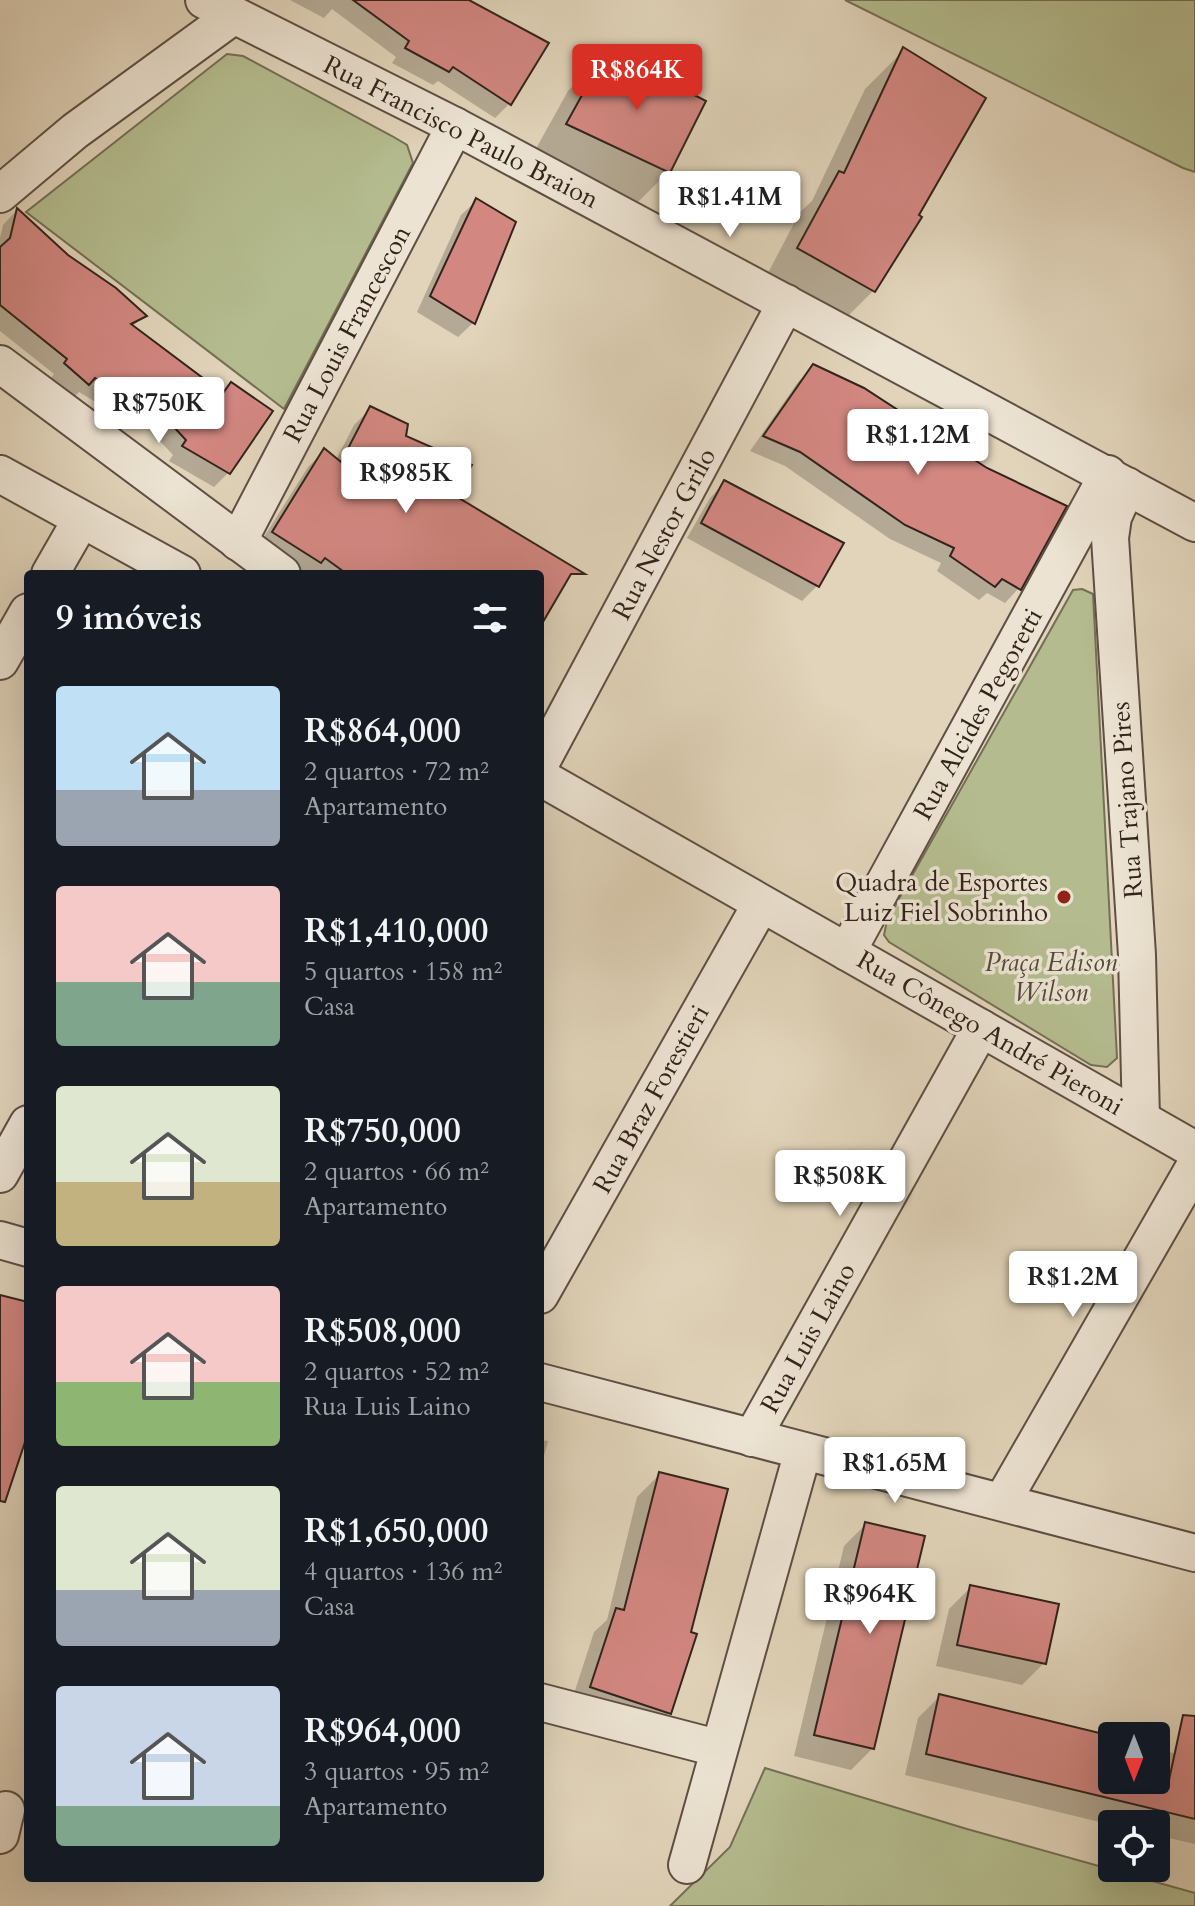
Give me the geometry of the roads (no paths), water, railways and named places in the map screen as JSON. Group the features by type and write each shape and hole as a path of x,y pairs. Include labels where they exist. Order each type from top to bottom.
{"street":[{"name":"Rua Francisco Paulo Braion","path":"219,8 455,126 1195,523"},
{"path":"0,194 219,8"},
{"name":"Rua Louis Francescon","path":"238,542 455,126"},
{"name":"Rua Nestor Grilo","path":"544,756 786,303"},
{"path":"0,364 276,570"},
{"path":"0,474 175,570"},
{"name":"Rua Alcides Pegoretti","path":"847,952 1118,480"},
{"name":"Rua Trajano Pires","path":"1118,480 1110,538 1137,955 1141,1119"},
{"path":"52,570 81,520"},
{"path":"0,661 24,619"},
{"name":"Rua Cônego André Pieroni","path":"544,765 576,799 1195,1150"},
{"name":"Rua Braz Forestieri","path":"544,1288 761,904"},
{"name":"Rua Luis Laino","path":"752,1438 981,1028"},
{"path":"0,1174 24,1131"},
{"path":"1002,1502 1195,1166"},
{"path":"0,1240 24,1247"},
{"path":"544,1383 1195,1553"},
{"path":"687,1865 717,1748 803,1451"},
{"path":"544,1703 717,1748"}],"place":[{"name":"Quadra de Esportes Luiz Fiel Sobrinho","path":"1064,897"}],"park label":[{"name":"Praça Edison Wilson","path":"1051,977"}]}
